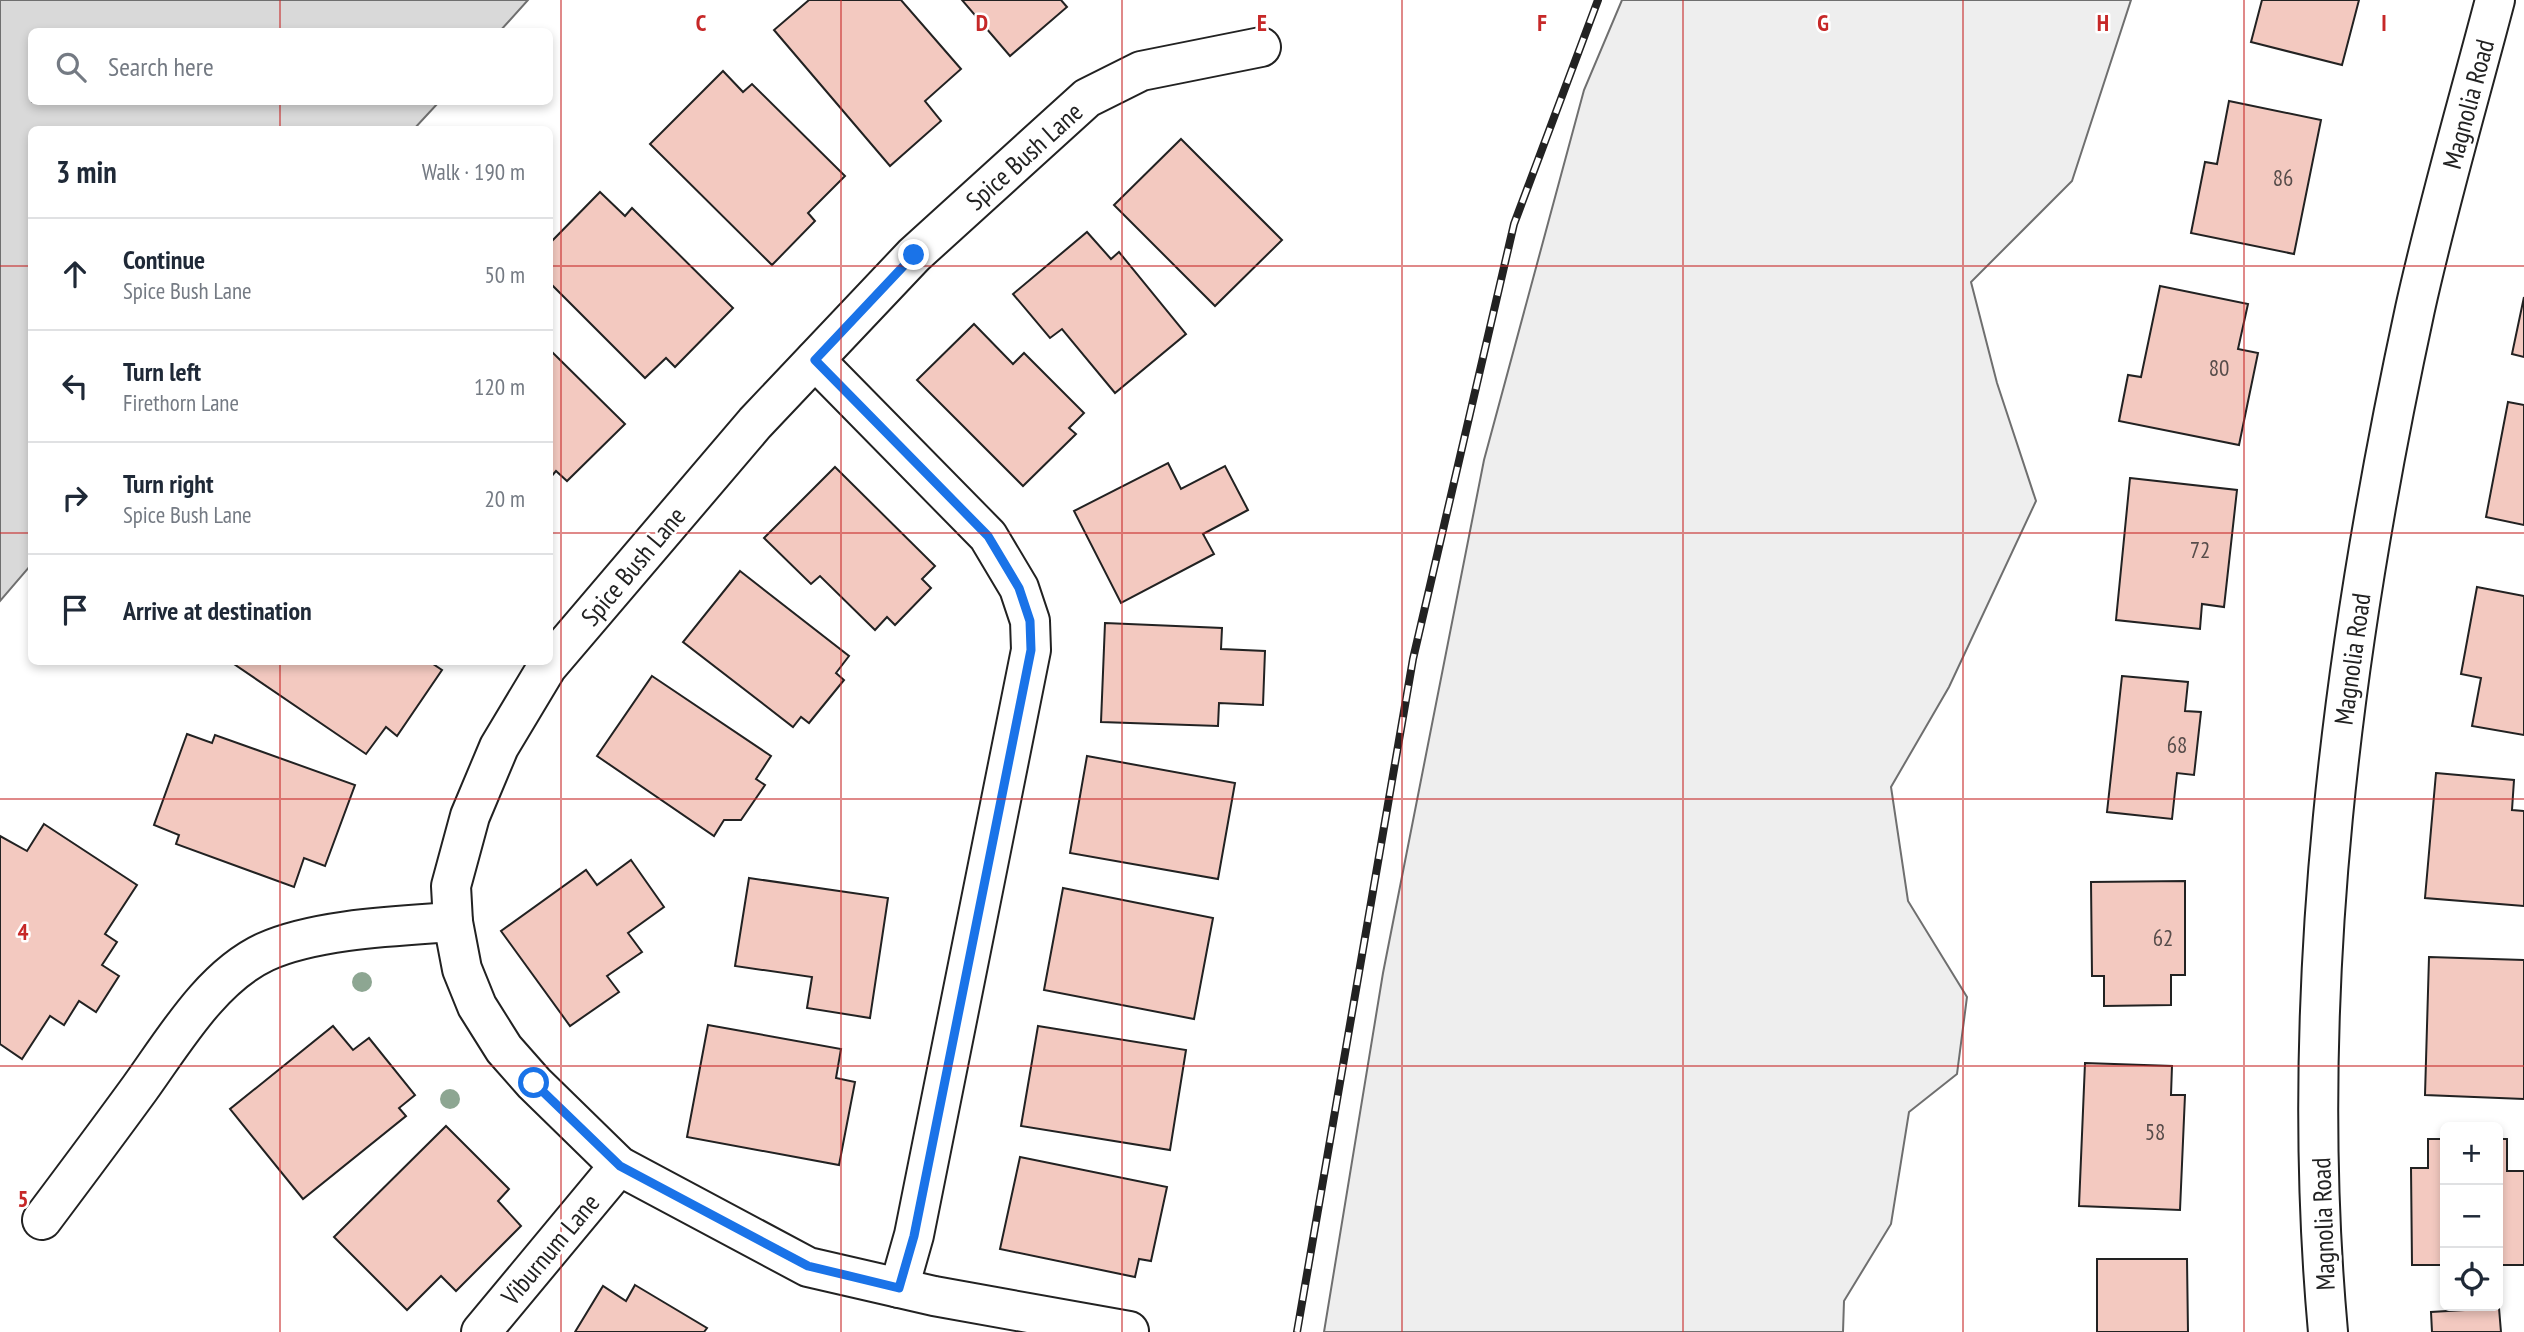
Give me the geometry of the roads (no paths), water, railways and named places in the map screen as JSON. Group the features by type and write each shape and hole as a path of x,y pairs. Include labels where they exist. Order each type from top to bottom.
{"street":[{"name":"Magnolia Road","path":"2328,1332 2319,1068 2335,802 2353,633 2372,522 2416,305 2495,0"},
{"name":"Spice Bush Lane","path":"553,660 755,423 914,255 1087,99 1141,71 1261,47"},
{"path":"815,360 988,536 1019,588 1030,621 1028,664 914,1236 899,1288"},
{"name":"Spice Bush Lane","path":"549,665 499,747 470,816 451,886 453,922 462,969 477,1006 504,1049 620,1166 808,1266 899,1288 1129,1331"},
{"path":"42,1220 184,1028 218,988 241,967 264,953 290,943 386,926 453,922"},
{"name":"Viburnum Lane","path":"481,1332 620,1166"}],"railway":[{"path":"1297,1332 1413,659 1514,224 1598,0"}]}
